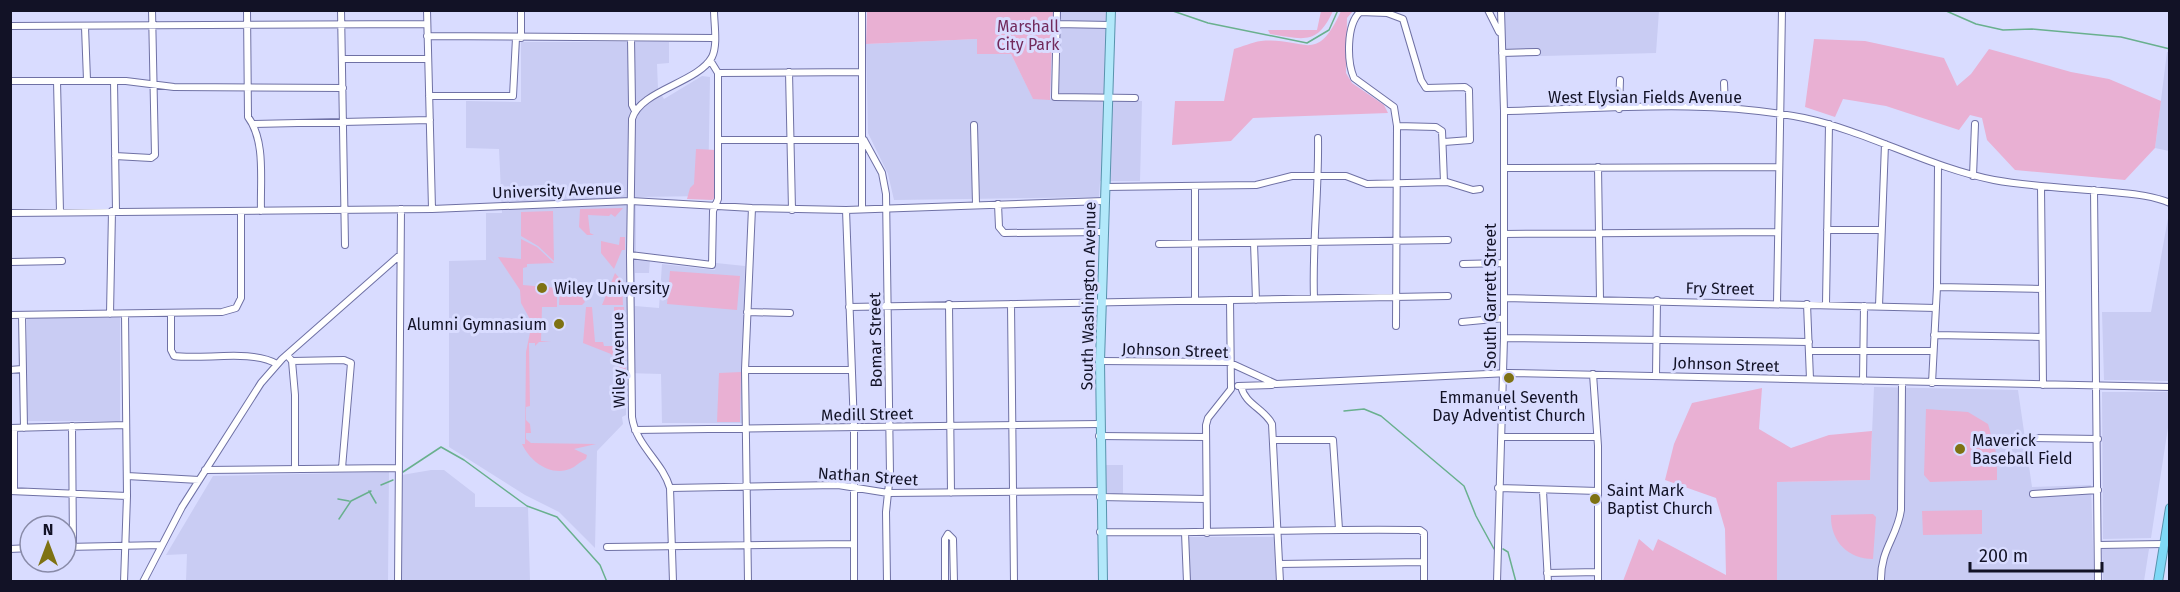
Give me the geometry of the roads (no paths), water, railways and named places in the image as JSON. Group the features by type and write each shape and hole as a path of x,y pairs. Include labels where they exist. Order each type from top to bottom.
{"highway":[{"path":"2158,582 2169,508"}],"main road":[{"name":"South Washington Avenue","path":"1103,581 1099,424 1111,10"}],"street":[{"path":"115,156 151,158 155,155 152,10"},
{"path":"247,10 248,117 253,124 260,148 261,211"},
{"path":"341,10 345,245"},
{"path":"427,10 432,208"},
{"path":"429,96 513,96 521,10"},
{"path":"635,111 710,60 714,52 714,10"},
{"path":"862,10 861,72 864,140 862,209"},
{"path":"1057,10 1055,97 1135,98"},
{"path":"1488,10 1501,38"},
{"name":"South Garrett Street","path":"1497,582 1504,338 1504,111 1501,10"},
{"path":"1778,303 1778,167 1782,10"},
{"path":"1396,326 1396,126 1394,107 1360,85 1352,73 1351,29 1353,19 1362,11 1393,14 1403,19 1421,80 1426,88 1465,87 1469,90 1470,140 1444,142"},
{"path":"10,26 427,24"},
{"path":"1056,24 1110,25"},
{"path":"85,27 87,80"},
{"path":"428,36 714,38"},
{"name":"Wiley Avenue","path":"631,38 632,105 635,111 632,122 630,255 632,403 635,430"},
{"path":"1502,52 1537,52"},
{"path":"343,59 428,59"},
{"path":"630,255 712,265 716,205 718,72 710,60"},
{"path":"718,72 861,72"},
{"path":"789,72 792,210"},
{"path":"10,81 87,80 153,85 343,88"},
{"path":"1619,109 1620,80"},
{"path":"57,81 60,212"},
{"path":"110,314 115,156 114,81"},
{"path":"1724,83 1725,108"},
{"name":"West Elysian Fields Avenue","path":"1504,111 1725,108 1780,114 1829,124 1938,166 1973,176 2041,186 2144,195 2169,203"},
{"path":"253,124 430,120"},
{"path":"1826,304 1829,124"},
{"path":"1973,176 1975,124"},
{"path":"974,125 976,204"},
{"path":"1396,126 1438,128 1444,132 1444,182"},
{"path":"1314,298 1313,242 1318,176 1318,138"},
{"path":"718,140 864,140"},
{"name":"Bomar Street","path":"864,140 882,173 886,207 890,427 887,582"},
{"path":"1879,306 1880,230 1885,144"},
{"path":"1932,384 1937,287 1938,166"},
{"path":"1598,167 1600,299"},
{"path":"1504,168 1778,167"},
{"path":"1105,187 1256,185 1288,177 1350,176 1367,184 1444,182 1480,189"},
{"path":"2041,186 2043,385"},
{"path":"1195,187 1195,300"},
{"path":"2094,190 2098,582"},
{"name":"University Avenue","path":"10,213 401,209 631,201 792,210 846,210 1104,201"},
{"path":"998,204 999,227 1004,233 1104,232"},
{"path":"748,582 745,370 752,208"},
{"path":"398,582 401,209"},
{"path":"846,210 854,427 852,489 854,582"},
{"path":"10,315 171,314 222,312 236,308 242,298 241,211"},
{"path":"1827,230 1880,230"},
{"path":"1504,234 1778,232"},
{"path":"1159,244 1448,240"},
{"path":"1254,243 1256,300"},
{"path":"143,582 205,470 248,401 277,364 289,358 400,255"},
{"path":"10,262 62,261"},
{"path":"1464,264 1504,263"},
{"path":"1937,287 2042,289"},
{"path":"849,307 1448,296"},
{"name":"Fry Street","path":"1504,298 1936,308"},
{"path":"1207,533 1206,437 1208,418 1225,399 1231,386 1230,300"},
{"path":"1656,375 1657,300"},
{"path":"949,304 951,493"},
{"path":"1011,304 1014,582"},
{"path":"1807,304 1810,380"},
{"path":"1863,381 1864,306"},
{"path":"747,312 789,313"},
{"path":"124,582 127,496 125,314"},
{"path":"171,314 172,354 177,357 268,359 277,364"},
{"path":"22,315 24,428"},
{"path":"1462,322 1504,318"},
{"path":"1934,335 2042,337"},
{"path":"1504,338 1809,342"},
{"path":"1809,351 1933,351"},
{"path":"289,358 350,361 342,468"},
{"path":"289,358 295,395 295,468"},
{"name":"Johnson Street","path":"1100,361 1231,363 1266,381 1281,384"},
{"path":"10,370 22,369"},
{"path":"745,370 852,370"},
{"name":"Johnson Street","path":"1231,386 1503,374 1593,374 1932,384 2169,387"},
{"path":"1593,374 1598,491 1598,582"},
{"path":"1881,582 1883,555 1898,524 1901,510 1902,383"},
{"path":"1241,386 1247,400 1269,418 1273,440 1280,582"},
{"name":"Medill Street","path":"635,430 1099,424"},
{"path":"126,425 12,428 12,491 127,496"},
{"path":"71,514 72,426"},
{"path":"635,430 670,488 673,582"},
{"path":"1100,436 1206,437"},
{"path":"1502,437 1596,437"},
{"path":"2028,438 2098,439"},
{"path":"1273,440 1333,440 1339,529"},
{"path":"205,470 398,468"},
{"path":"127,476 199,480"},
{"name":"Nathan Street","path":"670,488 838,485 888,493 1013,492 1206,499"},
{"path":"1498,488 1598,491"},
{"path":"2033,494 2098,490"},
{"path":"1544,491 1548,582"},
{"path":"1100,532 1185,534 1339,529 1424,531 1424,582"},
{"path":"945,582 945,539 948,534 953,539 954,582"},
{"path":"1185,534 1187,582"},
{"path":"607,548 852,544"},
{"path":"2098,545 2164,544"},
{"path":"78,547 162,545"},
{"path":"1279,564 1424,562"},
{"path":"1547,573 1598,573"},
{"path":"1093,582 1103,581"}],"waterway":[{"path":"1170,10 1208,23 1307,43 1329,30 1338,10"},
{"path":"1944,10 1976,24 2003,30 2032,29 2121,37 2170,49"},
{"path":"1344,411 1364,409 1381,416 1464,486 1476,516 1494,549"},
{"path":"403,472 441,447 464,460 527,506 557,517 600,565 607,582"},
{"path":"381,485 393,480"},
{"path":"369,491 376,503"},
{"path":"339,519 351,501 371,491"},
{"path":"338,499 349,501"},
{"path":"1503,549 1508,552 1516,582"}],"place":[{"name":"Wiley University","path":"542,288"},
{"name":"Alumni Gymnasium","path":"559,324"},
{"name":"Emmanuel Seventh Day Adventist Church","path":"1509,378"},
{"name":"Maverick Baseball Field","path":"1960,449"},
{"name":"Saint Mark Baptist Church","path":"1595,499"}],"park label":[{"name":"Marshall City Park","path":"1028,35"}]}
